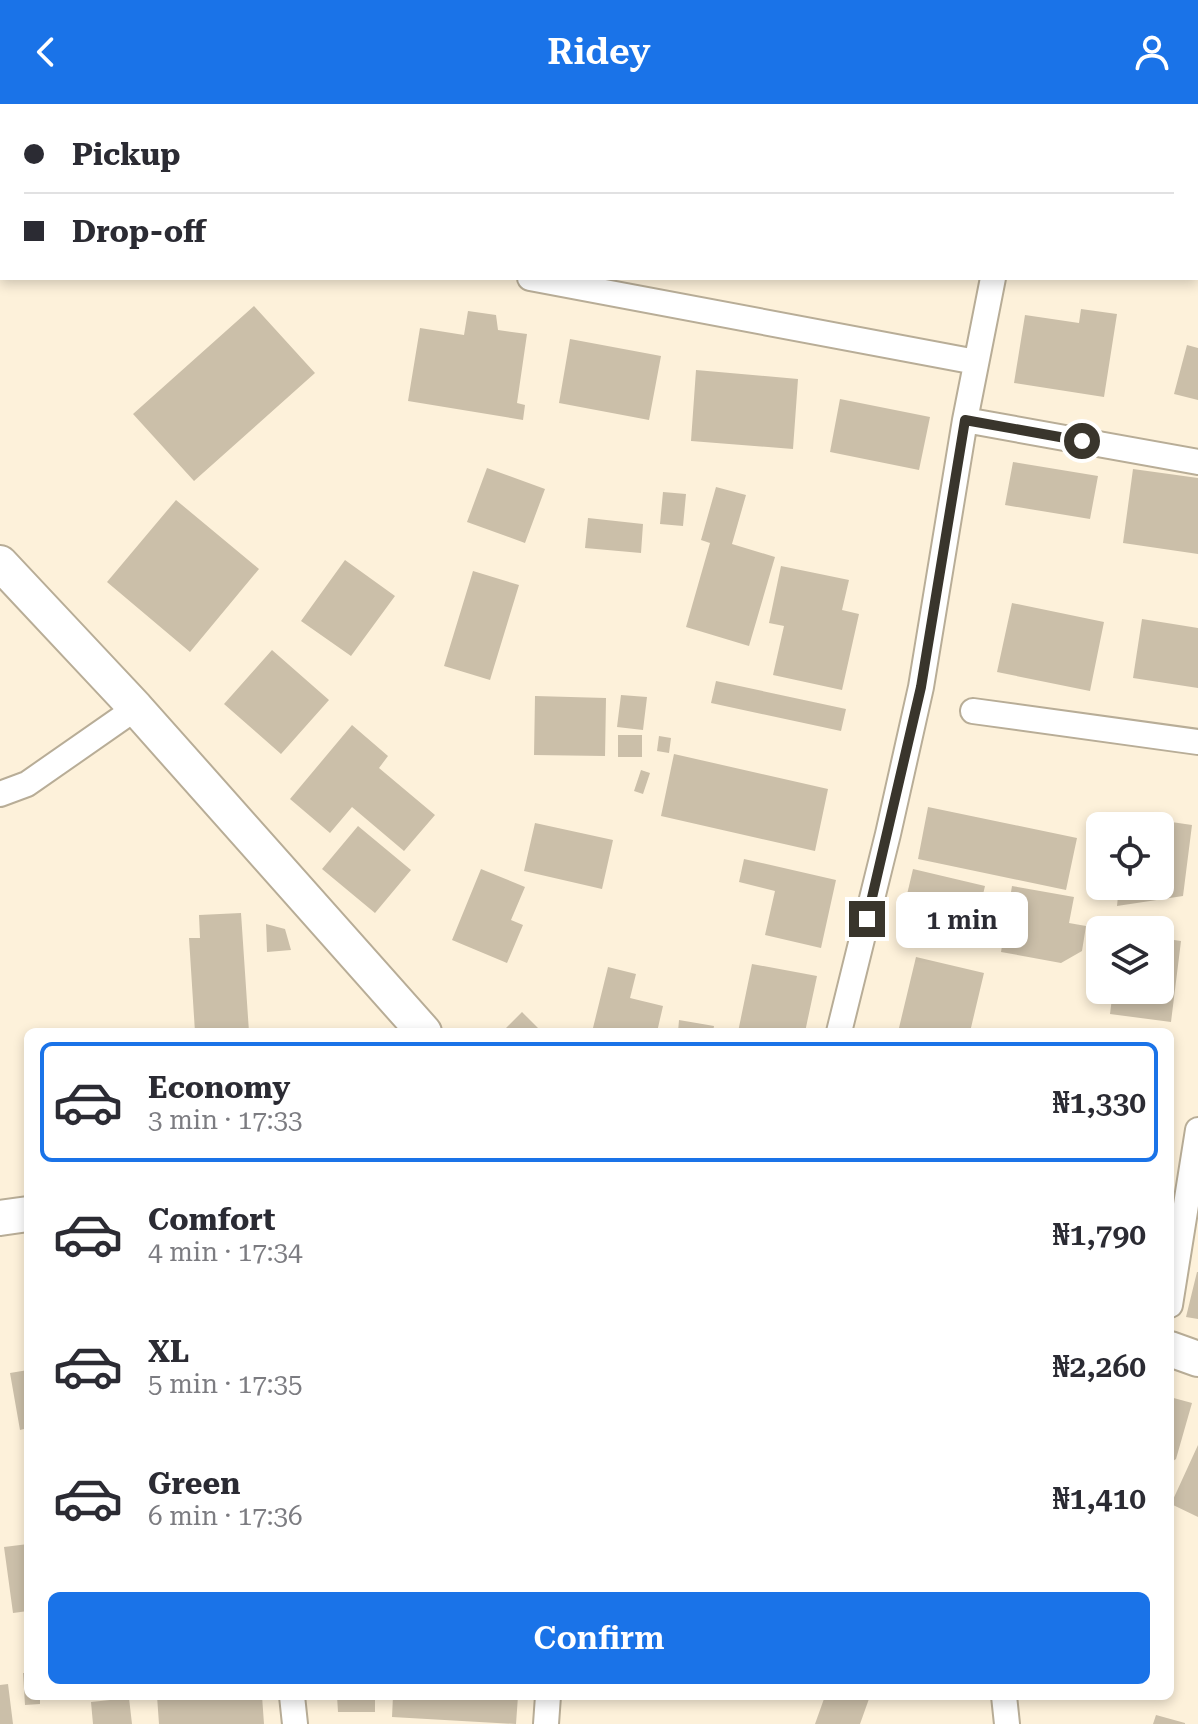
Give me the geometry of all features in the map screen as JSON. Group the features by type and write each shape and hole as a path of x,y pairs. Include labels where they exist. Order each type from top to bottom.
{"main road":[{"path":"0,563 136,708 420,1028"},
{"path":"0,1218 24,1215"},
{"path":"1174,1350 1198,1359"}],"street":[{"path":"541,280 976,362"},
{"path":"840,1028 921,687 965,420 993,280"},
{"path":"965,420 1198,462"},
{"path":"0,794 27,784 136,708"},
{"path":"973,711 1198,742"},
{"path":"1174,1280 1198,1130"},
{"path":"292,1700 295,1724"},
{"path":"546,1724 548,1700"},
{"path":"1004,1700 1007,1724"}],"building":[{"path":"254,306 315,373 194,481 133,414"},
{"path":"1081,309 1117,314 1104,397 1014,383 1025,315 1079,323"},
{"path":"468,311 496,315 498,330 527,334 517,403 525,405 523,420 408,401 420,328 464,335"},
{"path":"570,339 661,356 649,420 559,403"},
{"path":"1187,345 1198,348 1198,400 1174,394"},
{"path":"696,370 798,379 793,449 691,441"},
{"path":"840,399 930,417 919,470 830,452"},
{"path":"1013,462 1098,476 1090,519 1005,505"},
{"path":"487,468 545,489 525,543 467,522"},
{"path":"1133,469 1198,478 1198,554 1123,543"},
{"path":"716,487 746,495 732,544 775,557 749,646 686,627 710,543 701,540"},
{"path":"663,492 686,494 683,526 660,524"},
{"path":"176,500 259,569 190,652 107,582"},
{"path":"588,518 643,524 641,553 585,548"},
{"path":"345,560 395,596 351,656 301,621"},
{"path":"781,566 849,580 842,610 859,614 842,690 773,675 784,626 769,623"},
{"path":"473,571 519,585 490,680 444,666"},
{"path":"1012,603 1104,622 1090,691 997,672"},
{"path":"1142,619 1198,628 1198,688 1133,678"},
{"path":"272,650 329,700 281,754 224,704"},
{"path":"716,681 846,709 841,731 711,703"},
{"path":"621,695 647,697 643,730 617,727"},
{"path":"535,696 606,698 605,756 534,755"},
{"path":"352,725 388,756 379,768 435,815 404,851 352,807 330,833 290,799"},
{"path":"618,735 642,735 642,757 618,757"},
{"path":"659,736 671,738 669,753 657,751"},
{"path":"674,754 828,789 815,851 661,816"},
{"path":"641,770 650,773 643,794 634,791"},
{"path":"928,807 1077,838 1066,890 918,859"},
{"path":"1174,822 1192,825 1183,896 1174,897"},
{"path":"535,823 613,840 602,889 524,871"},
{"path":"358,826 411,870 375,913 322,869"},
{"path":"744,859 836,880 821,948 765,935 775,891 739,882"},
{"path":"481,869 525,887 511,920 523,925 507,963 452,940"},
{"path":"913,869 985,886 973,937 901,920"},
{"path":"1012,886 1074,897 1069,923 1086,926 1082,951 1061,963 1001,952"},
{"path":"1118,900 1157,900 1117,906"},
{"path":"241,913 249,1028 195,1028 189,938 200,938 199,915"},
{"path":"266,924 285,929 291,950 267,952"},
{"path":"1174,940 1181,941 1174,998"},
{"path":"916,957 984,973 971,1028 899,1028"},
{"path":"752,964 817,976 806,1028 739,1028"},
{"path":"608,967 636,974 630,998 663,1006 658,1028 593,1028"},
{"path":"1111,1004 1173,1004 1171,1022 1110,1014"},
{"path":"522,1012 538,1028 506,1028"},
{"path":"679,1020 714,1026 714,1028 678,1028"},
{"path":"1198,1272 1198,1319 1186,1317"},
{"path":"24,1371 24,1429 20,1430 10,1373"},
{"path":"1174,1398 1192,1403 1174,1460"},
{"path":"1198,1445 1198,1517 1174,1505 1174,1497"},
{"path":"24,1544 24,1612 13,1613 4,1547"},
{"path":"8,1684 13,1724 0,1724 0,1685"},
{"path":"25,1700 40,1700 40,1704 25,1705"},
{"path":"129,1700 132,1724 93,1724 91,1702"},
{"path":"157,1700 262,1700 264,1724 159,1724"},
{"path":"337,1700 375,1700 375,1712 338,1712"},
{"path":"393,1700 518,1700 516,1724 392,1717"},
{"path":"824,1700 869,1700 860,1724 815,1724"},
{"path":"1156,1715 1185,1723 1185,1724 1153,1724"}],"route":[{"path":"867,919 921,687 965,420 1082,441"}]}
